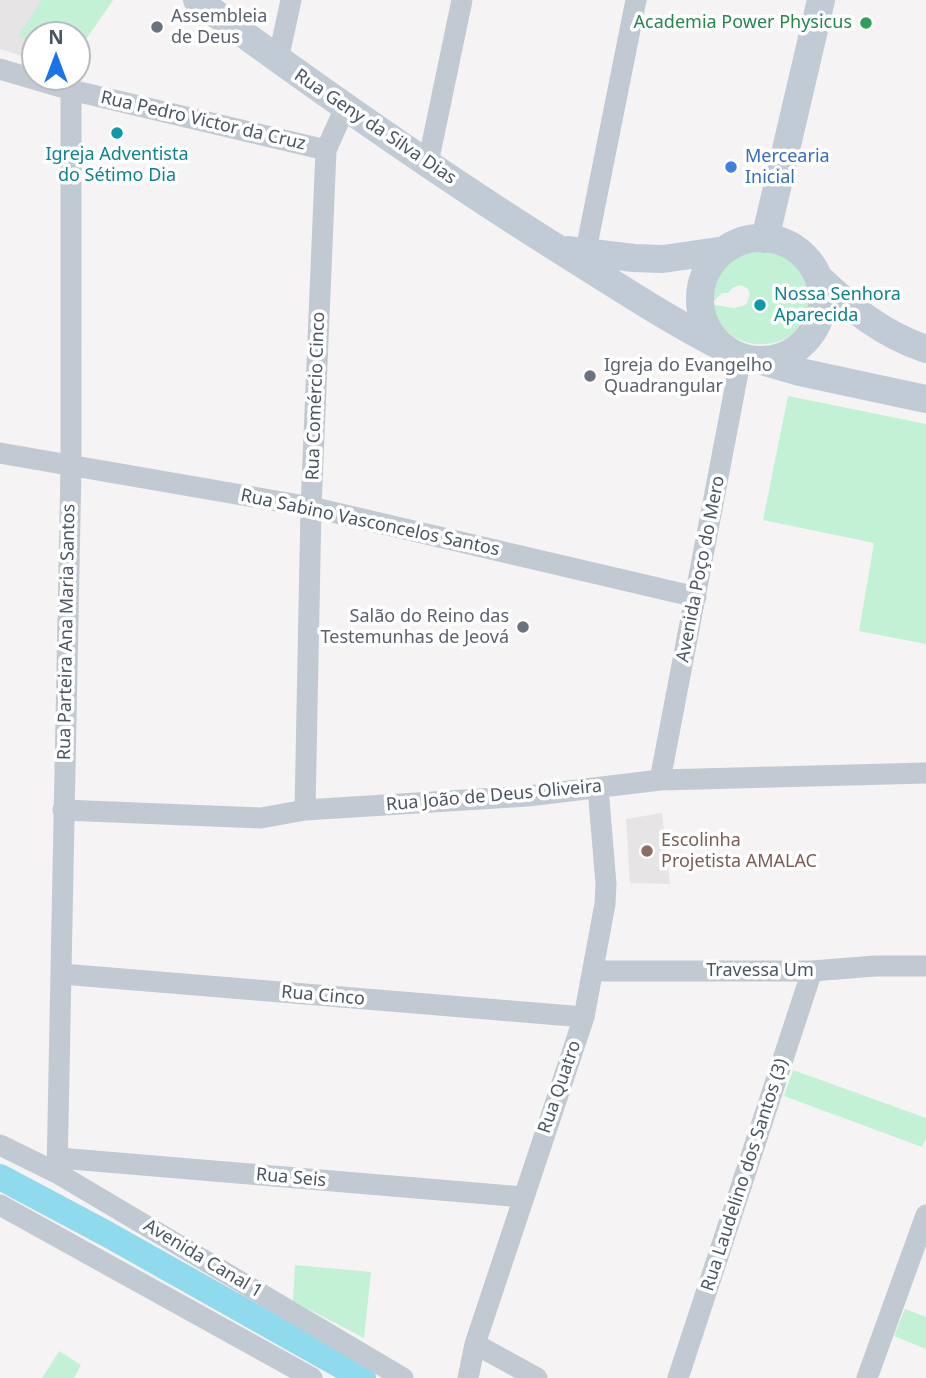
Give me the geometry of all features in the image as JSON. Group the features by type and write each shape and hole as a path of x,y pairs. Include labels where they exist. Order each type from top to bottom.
{"main road":[{"name":"Rua Geny da Silva Dias","path":"197,0 345,108 557,248 584,258 691,331 742,355 800,372 926,399"},
{"path":"765,239 821,0"},
{"path":"819,278 823,297 820,317 812,334 798,348 781,357 742,355 711,334 702,317 700,299 703,280 712,264 725,250 748,240 765,239 782,242 797,250 809,261 819,278 861,316 891,334 926,349"},
{"name":"Rua Geny da Silva Dias","path":"584,258 663,258 725,250"}],"street":[{"path":"278,60 291,0"},
{"path":"428,163 462,0"},
{"path":"584,258 636,0"},
{"name":"Rua Pedro Victor da Cruz","path":"0,69 21,75"},
{"name":"Rua Parteira Ana Maria Santos","path":"58,1166 71,467 71,91"},
{"name":"Rua Pedro Victor da Cruz","path":"75,91 326,150"},
{"path":"326,150 345,108"},
{"name":"Rua Comércio Cinco","path":"305,810 312,507 326,150"},
{"name":"Avenida Poço do Mero","path":"660,780 742,355"},
{"name":"Rua Sabino Vasconcelos Santos","path":"0,453 312,507 696,597"},
{"name":"Rua João de Deus Oliveira","path":"63,810 261,818 305,810 528,796 660,780 926,773"},
{"name":"Rua Quatro","path":"468,1378 475,1344 584,1017 605,904 606,884 598,788"},
{"name":"Travessa Um","path":"594,971 812,971 875,966 926,966"},
{"name":"Rua Laudelino dos Santos (3)","path":"678,1378 812,971"},
{"name":"Rua Cinco","path":"62,974 584,1017"},
{"name":"Avenida Canal 1","path":"0,1145 58,1166 403,1378"},
{"name":"Rua Seis","path":"58,1166 523,1197"},
{"path":"0,1205 312,1378"},
{"path":"867,1378 926,1215"},
{"path":"475,1344 537,1378"}],"shaded area":[{"path":"0,0 113,0 91,32 91,21 21,21 21,56 0,49"},
{"name":"Escolinha Projetista AMALAC","path":"662,813 670,884 630,883 626,819"}],"green space":[{"path":"42,0 113,0 91,32 91,21 28,21"},
{"path":"756,246 779,249 795,259 806,275 810,292 808,310 800,327 786,339 765,344 744,342 728,332 718,319 713,302 714,285 722,268 735,255","holes":["740,285 747,288 750,294 746,305 734,308 714,305 714,301 722,293 728,293"]},
{"path":"788,396 926,424 926,644 859,631 874,543 763,520"},
{"path":"793,1070 926,1118 926,1138 922,1147 784,1096"},
{"path":"295,1265 371,1272 364,1338 293,1301"},
{"path":"905,1309 926,1317 926,1349 894,1336"},
{"path":"59,1351 81,1365 74,1378 42,1378"}],"waterway":[{"path":"0,1177 363,1378"}],"place":[{"name":"Academia Power Physicus","path":"866,23"},
{"name":"Assembleia de Deus","path":"157,27"},
{"name":"Igreja Adventista do Sétimo Dia","path":"117,133"},
{"name":"Mercearia Inicial","path":"731,167"},
{"name":"Nossa Senhora Aparecida","path":"760,305"},
{"name":"Igreja do Evangelho Quadrangular","path":"590,376"},
{"name":"Salão do Reino das Testemunhas de Jeová","path":"523,627"},
{"name":"Escolinha Projetista AMALAC","path":"647,851"}]}
